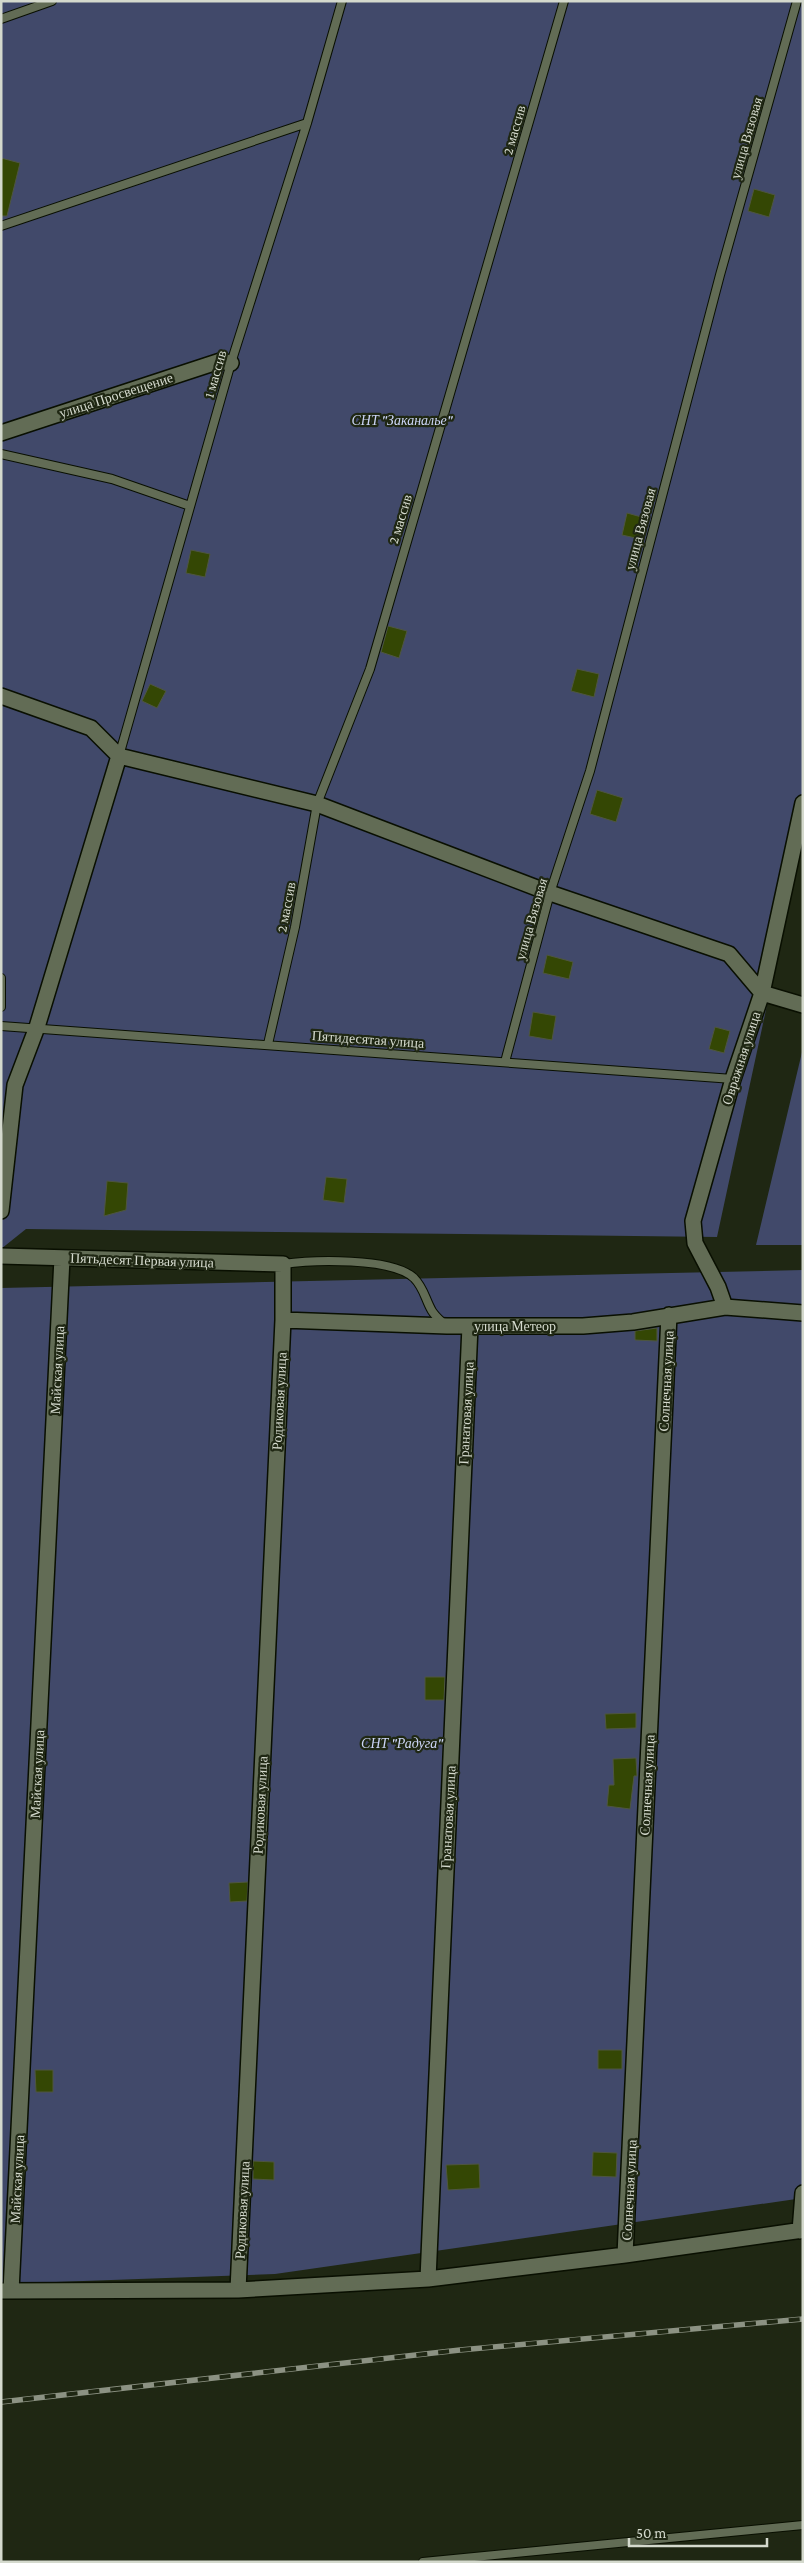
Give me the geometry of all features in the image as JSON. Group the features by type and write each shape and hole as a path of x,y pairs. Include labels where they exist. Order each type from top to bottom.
{"street":[{"name":"улица Просвещение","path":"1,433 220,361 231,363"},
{"path":"1,696 91,728 119,756 317,804 550,893 729,954 762,993 803,1005"},
{"path":"1,1210 15,1085 37,1027 119,756"},
{"name":"Овражная улица","path":"725,1307 718,1287 695,1243 693,1221 733,1079 762,993 803,803"},
{"name":"Пятьдесят Первая улица","path":"1,1256 283,1264"},
{"name":"Майская улица","path":"6,2291 62,1258"},
{"path":"283,1264 283,1320"},
{"name":"улица Метеор","path":"283,1320 446,1326 583,1326 633,1322 725,1307 803,1314"},
{"name":"Солнечная улица","path":"626,2255 669,1316"},
{"name":"Родиковая улица","path":"238,2290 283,1320"},
{"name":"Гранатовая улица","path":"428,2278 470,1326"},
{"path":"6,2291 238,2290 428,2278 626,2255 802,2230 803,2193"}],"lane":[{"path":"1,19 52,1"},
{"name":"1 массив","path":"119,756 231,363 307,123 342,1"},
{"name":"2 массив","path":"268,1044 295,927 317,804 370,669 564,1"},
{"name":"улица Вязовая","path":"505,1062 550,893 590,771 720,275 797,1"},
{"path":"1,226 307,123"},
{"path":"1,454 112,479 190,506"},
{"path":"1,978 1,1007"},
{"name":"Пятидесятая улица","path":"1,1026 37,1027 733,1079"},
{"path":"283,1264 308,1260 359,1261 395,1269 413,1276 424,1290 432,1312 446,1326"},
{"path":"423,2562 803,2526"}],"green space":[{"name":"СНТ \"Заканалье\"","path":"1,1 803,1 803,838 717,1237 26,1229 1,1249"},
{"path":"803,1048 803,1245 756,1245"},
{"name":"СНТ \"Радуга\"","path":"803,1270 803,2198 275,2274 1,2284 1,1288"}],"building":[{"path":"1,158 20,163 7,216 1,216"},
{"path":"754,189 775,195 769,217 748,211"},
{"path":"627,513 645,518 640,539 622,535"},
{"path":"191,550 210,554 205,577 186,573"},
{"path":"388,626 407,631 399,658 381,652"},
{"path":"577,669 599,674 594,697 571,691"},
{"path":"150,684 166,691 157,708 142,701"},
{"path":"597,790 623,798 616,822 590,814"},
{"path":"547,955 573,962 569,979 543,973"},
{"path":"533,1012 556,1016 552,1040 529,1036"},
{"path":"715,1027 730,1031 724,1053 709,1049"},
{"path":"326,1177 347,1179 344,1203 323,1200"},
{"path":"107,1181 128,1183 126,1210 104,1216"},
{"path":"657,1328 657,1341 635,1340 635,1331"},
{"path":"425,1677 445,1677 444,1700 425,1700"},
{"path":"636,1713 636,1728 606,1729 605,1714"},
{"path":"636,1758 637,1776 634,1776 630,1809 607,1806 609,1785 614,1785 613,1759"},
{"path":"248,1882 247,1901 230,1902 229,1883"},
{"path":"598,2050 622,2050 622,2069 598,2069"},
{"path":"35,2070 53,2070 53,2092 36,2092"},
{"path":"593,2152 617,2153 616,2177 592,2176"},
{"path":"253,2161 274,2162 274,2180 253,2179"},
{"path":"479,2164 480,2188 448,2190 446,2165"}],"railway":[{"path":"1,2402 460,2350 803,2319"}]}
